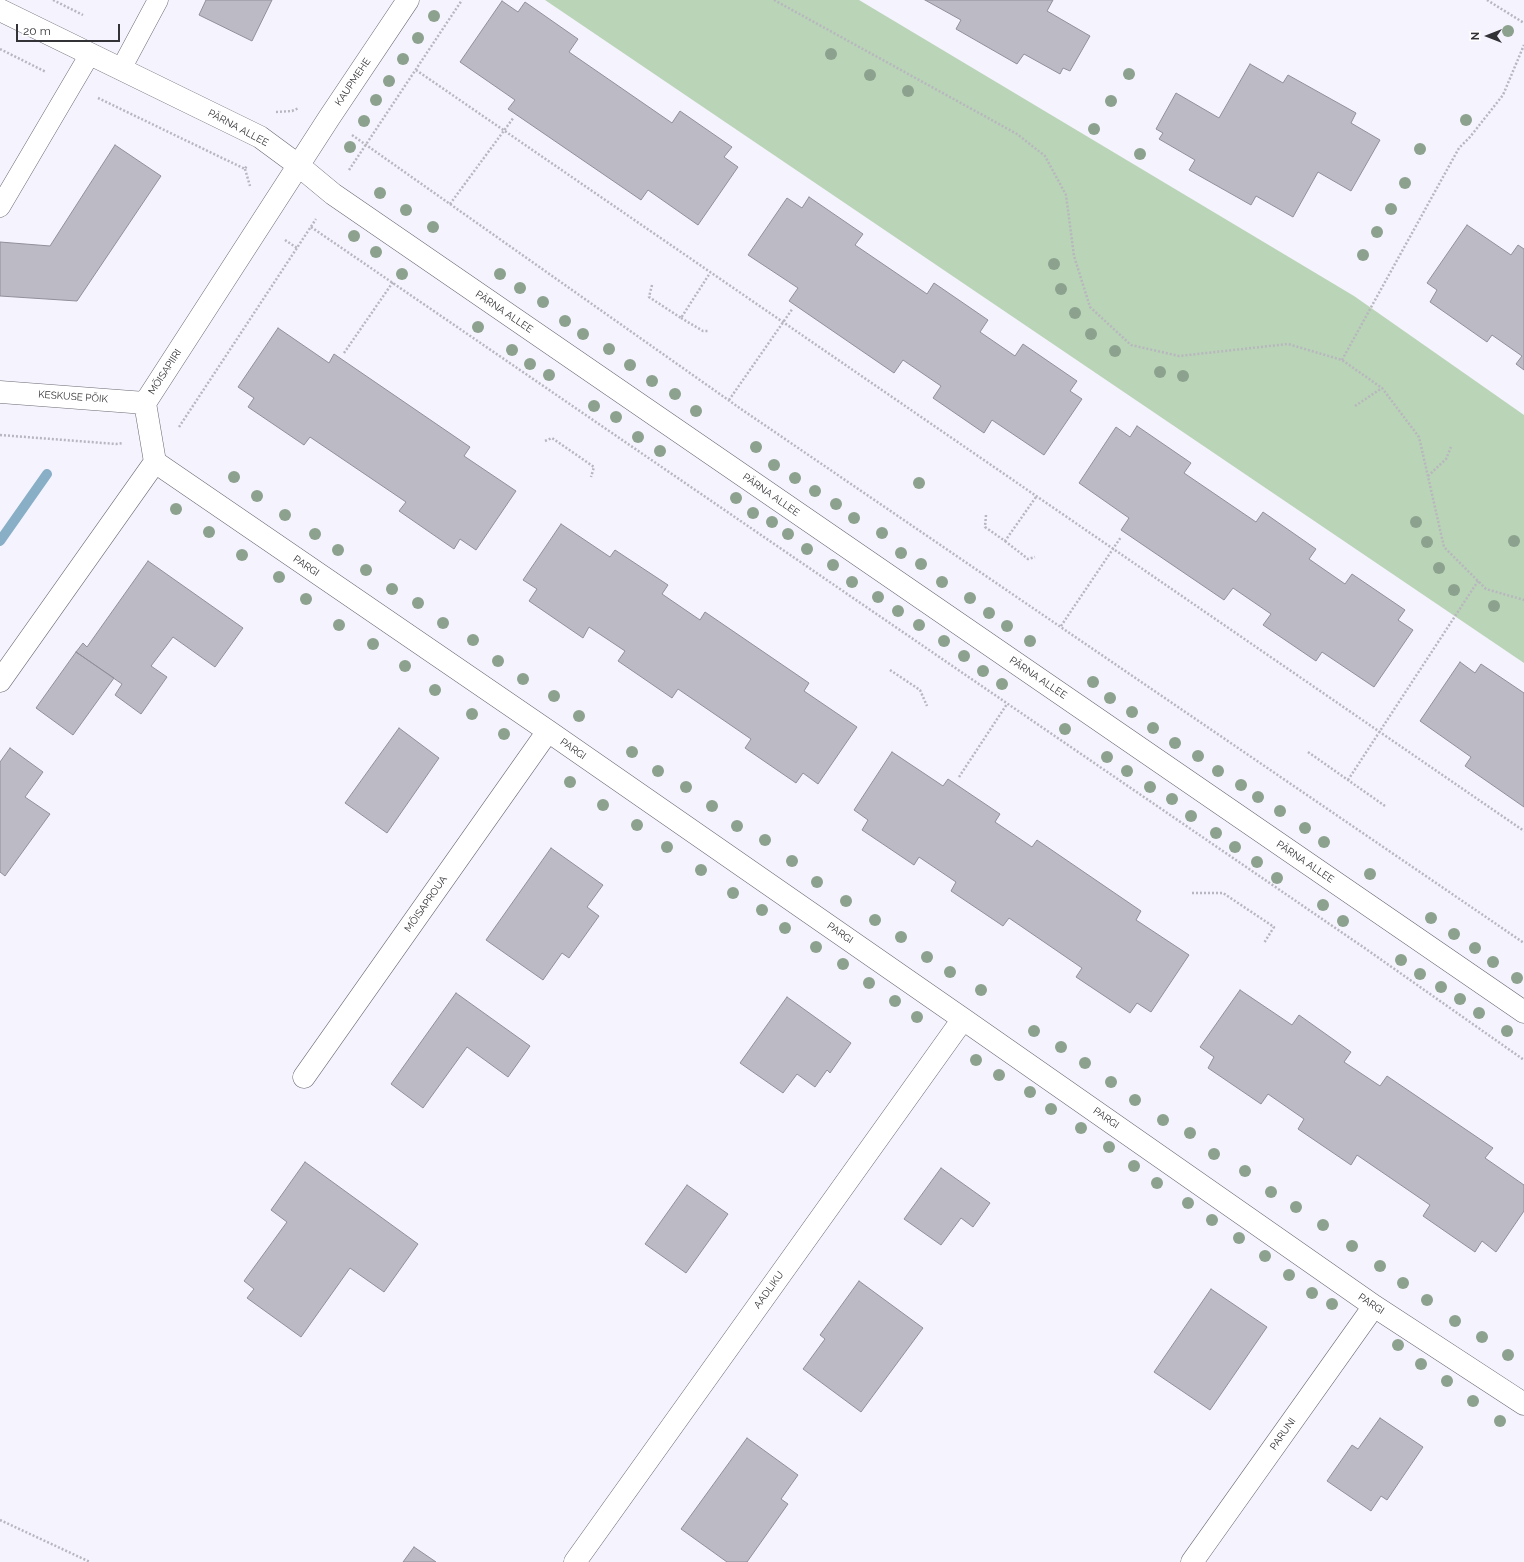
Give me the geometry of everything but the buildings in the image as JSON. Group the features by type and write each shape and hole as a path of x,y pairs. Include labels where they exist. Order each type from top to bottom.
{"street":[{"name":"KAUPMEHE","path":"298,165 408,0"},
{"name":"PÄRNA ALLEE","path":"0,10 260,137 339,198 1524,1012"},
{"name":"MÕISAPIIRI","path":"155,462 145,402 298,165"},
{"name":"KESKUSE PÕIK","path":"0,392 145,402"},
{"path":"0,682 155,462"},
{"name":"PARGI","path":"155,462 548,731 1374,1306 1524,1404"},
{"name":"MÕISAPROUA","path":"304,1077 548,731"},
{"name":"AADLIKU","path":"575,1562 963,1019"},
{"name":"PARUNI","path":"1192,1562 1374,1306"}],"lane":[{"path":"121,69 158,0"},
{"path":"0,207 90,54"}],"path":[{"path":"53,0 88,18"},
{"path":"774,0 1017,134 1045,156 1066,195 1074,256 1090,307 1131,345 1178,356 1288,344 1342,360 1382,388 1418,437 1444,547 1486,589 1524,600"},
{"path":"1487,0 1524,23"},
{"path":"1342,360 1458,148 1470,137 1503,95 1524,45"},
{"path":"416,70 1524,831"},
{"path":"274,113 292,111 311,103 329,118 450,204 729,400 1524,943"},
{"path":"450,204 514,117"},
{"path":"311,227 1366,949 1524,1060"},
{"path":"680,318 710,273"},
{"path":"344,353 393,282"},
{"path":"652,285 649,297 680,318 703,331 709,331"},
{"path":"729,400 793,308"},
{"path":"1355,406 1382,388"},
{"path":"545,441 552,438 594,467 591,477"},
{"path":"1428,476 1446,459 1451,447"},
{"path":"1005,541 1036,497"},
{"path":"986,514 986,527 1028,559 1035,557"},
{"path":"1061,626 1121,537"},
{"path":"1348,780 1478,581"},
{"path":"890,670 920,690 928,706"},
{"path":"959,777 1008,704"},
{"path":"1308,752 1385,806"},
{"path":"1192,893 1223,893 1274,927 1264,943"},
{"path":"0,1522 90,1562"}],"green space":[{"path":"545,0 859,0 1354,296 1524,415 1524,663"}],"waterway":[{"path":"0,541 47,474"}]}
